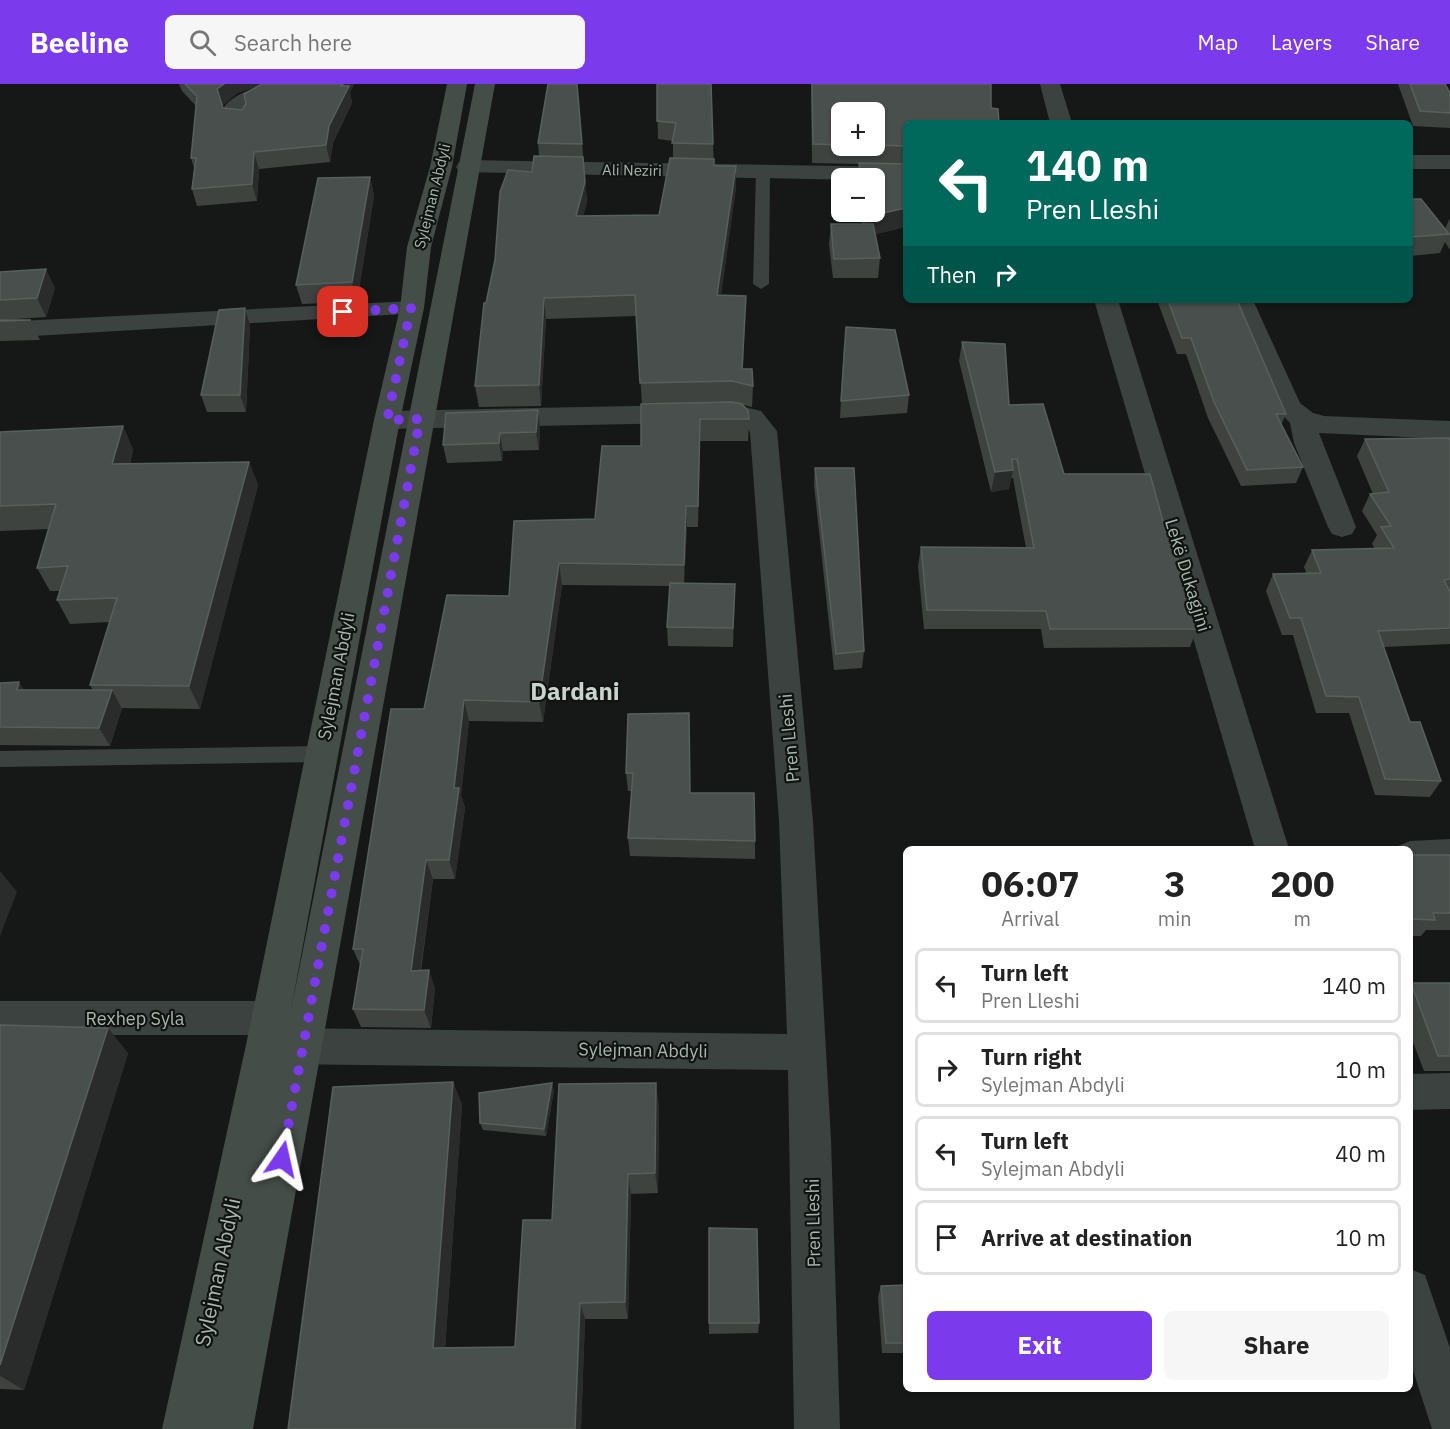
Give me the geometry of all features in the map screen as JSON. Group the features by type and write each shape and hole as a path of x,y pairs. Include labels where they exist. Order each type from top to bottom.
{"main road":[{"name":"Sylejman Abdyli","path":"184,1429 267,1032 411,308 419,247 441,167 457,84"},
{"path":"230,1429 484,84"}],"street":[{"path":"238,119 235,107 261,93 293,84"},
{"path":"1050,84 1060,120"},
{"path":"1413,162 1450,162"},
{"name":"Ali Neziri","path":"467,167 903,174"},
{"name":"Lekë Dukagjini","path":"1107,303 1271,846"},
{"path":"1241,303 1289,408 1303,419 1324,425 1450,430"},
{"path":"0,330 411,308"},
{"name":"Pren Lleshi","path":"387,420 732,413 753,417 763,431 796,821 811,1139 817,1429"},
{"path":"1303,419 1308,443 1342,527"},
{"path":"1413,856 1450,854"},
{"name":"Rexhep Syla","path":"0,1018 267,1032"},
{"name":"Sylejman Abdyli","path":"267,1032 304,1046 806,1052"},
{"path":"1413,1092 1450,1091"},
{"path":"1413,1300 1450,1419"}],"lane":[{"path":"761,284 763,172"},
{"path":"0,759 321,754"}],"building":[{"path":"185,84 224,84 217,89 223,108 242,110 246,104 244,94 262,84 343,84 341,86 349,86 329,126 326,145 254,152 252,184 192,189 196,158 191,158 197,96"},
{"path":"548,84 577,84 582,144 538,143"},
{"path":"657,84 711,84 713,144 672,143 676,123 657,121"},
{"path":"812,84 991,84 991,108 998,109 999,120 903,120 903,146 885,145 885,102 831,102 831,145 813,144"},
{"path":"1410,84 1445,84 1450,93 1450,113 1420,111"},
{"path":"534,156 583,157 585,182 576,216 659,215 670,158 714,159 714,166 736,166 717,295 746,296 742,369 752,369 753,386 732,381 640,383 635,295 544,298 539,385 475,386 484,303 486,303 495,260 500,192 508,170 532,172"},
{"path":"859,163 903,164 903,209 885,213 885,168 860,168"},
{"path":"370,177 352,282 296,285 318,178"},
{"path":"1413,199 1421,199 1449,234 1413,237"},
{"path":"831,224 873,224 880,258 834,259"},
{"path":"46,269 37,298 0,300 0,272"},
{"path":"1169,303 1238,303 1286,414 1276,414 1303,467 1247,470 1214,402 1191,338 1182,338"},
{"path":"245,308 240,395 201,395 219,310"},
{"path":"846,327 895,330 909,395 841,401"},
{"path":"962,342 1005,344 1009,405 1043,404 1064,474 1150,474 1166,532 1170,532 1197,629 1050,629 1046,611 927,610 921,547 1034,548 1017,459 1012,459 1013,470 995,472"},
{"path":"732,402 742,404 748,411 749,419 700,419 698,506 686,506 684,565 559,563 539,702 464,700 454,788 459,788 449,860 426,860 411,971 429,970 424,1010 353,1009 363,949 353,949 391,709 424,709 447,595 509,596 514,521 595,519 602,446 641,446 641,404"},
{"path":"538,410 536,432 500,433 499,443 443,445 446,413"},
{"path":"123,426 112,464 249,462 189,686 90,685 117,598 57,600 68,566 37,568 56,504 0,506 0,432"},
{"path":"1450,438 1450,579 1444,580 1450,592 1450,628 1378,631 1410,722 1420,722 1441,781 1385,779 1359,697 1326,696 1301,618 1290,618 1273,574 1321,573 1312,550 1394,548 1381,527 1391,526 1370,494 1389,492 1365,439"},
{"path":"815,468 854,468 864,651 836,654"},
{"path":"670,583 735,584 733,628 667,627"},
{"path":"19,682 17,690 112,690 99,728 0,727 0,683"},
{"path":"689,713 690,793 754,793 755,841 628,838 633,773 626,773 628,714"},
{"path":"1413,855 1450,855 1450,913 1433,913 1435,920 1413,919"},
{"path":"1413,983 1450,983 1450,1056 1438,1056"},
{"path":"0,1025 108,1028 0,1365"},
{"path":"453,1082 433,1348 515,1347 523,1220 552,1220 559,1084 656,1083 655,1173 628,1174 625,1302 580,1303 575,1429 288,1429 333,1087"},
{"path":"552,1083 544,1129 480,1123 479,1093"},
{"path":"709,1228 757,1229 759,1323 709,1323"},
{"path":"903,1285 903,1343 886,1343 881,1286"}],"district":[{"name":"Dardani","path":"575,691"}],"route":[{"path":"282,1159 420,419 387,420 411,308 343,312"}]}
